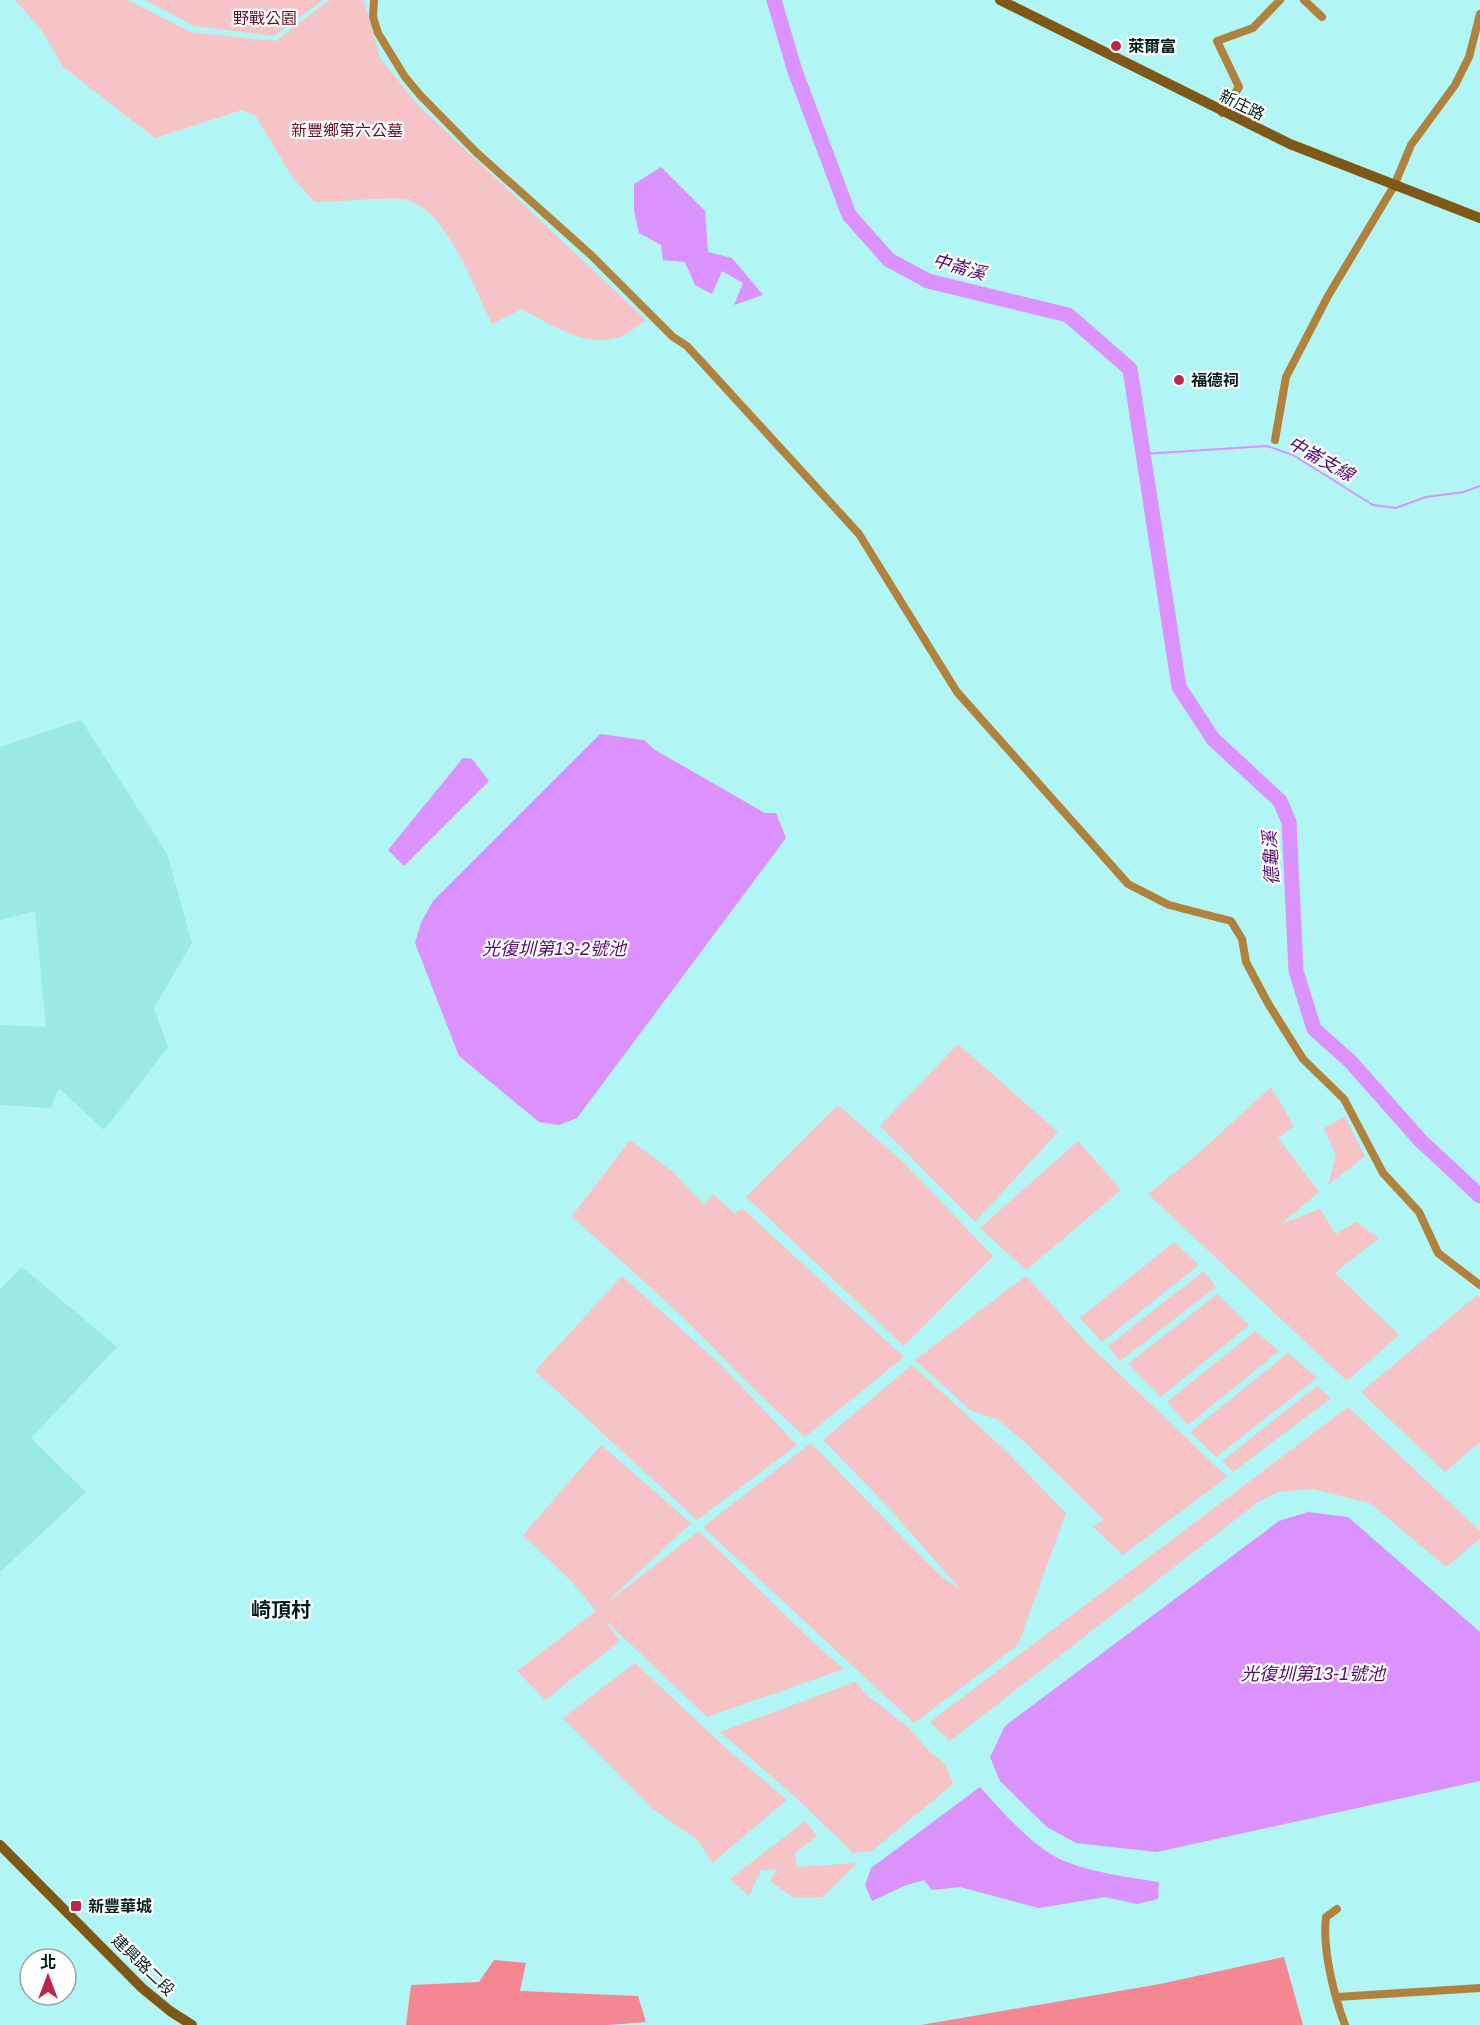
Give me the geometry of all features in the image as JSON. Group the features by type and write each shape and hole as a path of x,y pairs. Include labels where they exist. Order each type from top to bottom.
{"street":[{"path":"374,0 373,17 378,33 405,77 420,95 477,153 591,255 673,337 687,346 859,534 957,692 1128,884 1169,905 1231,921 1242,939 1246,962 1269,1005 1304,1059 1344,1099 1383,1173 1419,1212 1438,1253 1480,1285"},
{"name":"新庄路","path":"1000,0 1222,113 1290,144 1480,218"},
{"path":"1222,113 1239,87 1217,41 1253,28 1280,0"},
{"path":"1304,0 1322,17"},
{"path":"1275,440 1286,377 1328,296 1394,186 1411,145 1455,85 1476,38 1480,14"},
{"name":"建興路二段","path":"0,1845 142,1988 170,2011 192,2025"},
{"path":"1338,1909 1326,1917 1324,1931 1345,2025"},
{"path":"1337,1997 1480,1988"}],"shaded area":[{"path":"81,720 167,854 192,943 154,1008 168,1047 104,1130 59,1088 51,1108 0,1105 0,1025 46,1027 35,911 0,920 0,747"},
{"path":"22,1267 117,1347 31,1438 86,1492 0,1572 0,1290"},
{"path":"1284,1957 1303,2025 921,2025 1160,1984"},
{"path":"494,1960 526,1963 520,1991 638,1996 646,2022 608,2025 406,2025 411,1985 479,1982"}],"green space":[{"name":"新豐鄉第六公墓","path":"15,0 128,0 190,32 276,41 329,0 364,0 380,58 418,105 646,320 628,333 609,340 583,338 570,334 522,309 492,324 459,254 436,220 423,208 401,199 315,202 293,178 255,115 242,110 155,138 62,66 43,32"},
{"name":"野戰公園","path":"145,0 323,0 274,36 194,26"},
{"path":"958,1044 1058,1132 975,1222 880,1126"},
{"path":"1271,1087 1294,1126 1278,1138 1319,1192 1281,1224 1320,1209 1336,1234 1356,1222 1379,1238 1335,1273 1399,1335 1347,1381 1148,1194 1200,1152"},
{"path":"838,1105 903,1162 993,1256 904,1346 746,1197"},
{"path":"1345,1117 1365,1156 1328,1185 1336,1156 1324,1128"},
{"path":"630,1140 673,1172 704,1205 713,1194 735,1214 742,1208 904,1357 805,1437 678,1313 572,1216"},
{"path":"1078,1141 1121,1190 1026,1270 980,1228"},
{"path":"1174,1242 1199,1265 1102,1342 1080,1318"},
{"path":"1204,1271 1216,1287 1120,1361 1108,1346"},
{"path":"622,1276 721,1365 797,1445 697,1520 535,1371"},
{"path":"1026,1276 1086,1342 1227,1477 1123,1555 1093,1527 1104,1520 1028,1445 997,1419 971,1411 915,1360"},
{"path":"1217,1294 1249,1325 1161,1397 1128,1364"},
{"path":"1477,1295 1480,1298 1480,1442 1445,1472 1361,1392"},
{"path":"1255,1331 1279,1351 1188,1425 1167,1402"},
{"path":"1288,1353 1317,1378 1216,1457 1190,1432"},
{"path":"912,1365 1006,1451 1066,1513 1018,1645 914,1723 703,1527 811,1443 943,1578 961,1590 887,1506 823,1440"},
{"path":"1317,1386 1331,1398 1233,1472 1222,1461"},
{"path":"1348,1407 1480,1531 1480,1539 1446,1567 1370,1503 1313,1489 1278,1492 1258,1502 950,1741 930,1722"},
{"path":"601,1445 691,1523 604,1605 699,1531 816,1645 844,1669 707,1717 604,1619 620,1641 545,1700 517,1671 596,1611 572,1582 523,1535"},
{"path":"635,1663 728,1750 787,1800 712,1863 699,1841 653,1809 563,1718"},
{"path":"855,1682 868,1696 909,1728 927,1749 946,1765 953,1784 872,1851 853,1853 792,1794 720,1732"},
{"path":"805,1821 817,1836 795,1853 797,1867 857,1863 823,1897 794,1898 770,1881 777,1869 761,1870 749,1896 730,1879"}],"water":[{"path":"661,167 705,211 708,252 732,258 763,295 734,305 743,283 722,271 712,294 695,285 685,262 663,260 661,245 639,233 634,211 634,184"},
{"name":"光復圳第13-2號池","path":"600,734 644,740 655,750 765,813 776,813 786,838 577,1118 559,1125 539,1122 459,1056 415,943 421,923 433,901"},
{"path":"463,758 472,759 489,781 404,866 388,850"},
{"name":"光復圳第13-1號池","path":"1308,1512 1348,1517 1480,1632 1480,1781 1157,1852 1076,1843 1047,1827 1000,1781 990,1757 1005,1726 1279,1521"},
{"path":"980,1787 1041,1848 1064,1861 1087,1869 1159,1882 1158,1899 1137,1904 1105,1897 1039,1908 960,1887 932,1890 924,1880 904,1886 872,1901 865,1885 871,1868"}],"waterway":[{"name":"德龜溪","path":"774,0 795,71 849,215 889,260 928,281 1068,315 1130,369 1179,687 1213,739 1280,801 1289,822 1296,971 1314,1029 1350,1061 1420,1140 1480,1196"},
{"name":"中崙支線","path":"1143,454 1267,446 1293,455 1373,505 1396,508 1426,497 1464,492 1480,486"}],"place":[{"name":"萊爾富","path":"1116,46"},
{"name":"福德祠","path":"1179,380"},
{"name":"新豐華城","path":"76,1906"}],"district":[{"name":"崎頂村","path":"281,1610"}],"water label":[{"name":"中崙溪","path":"959,267"}]}
